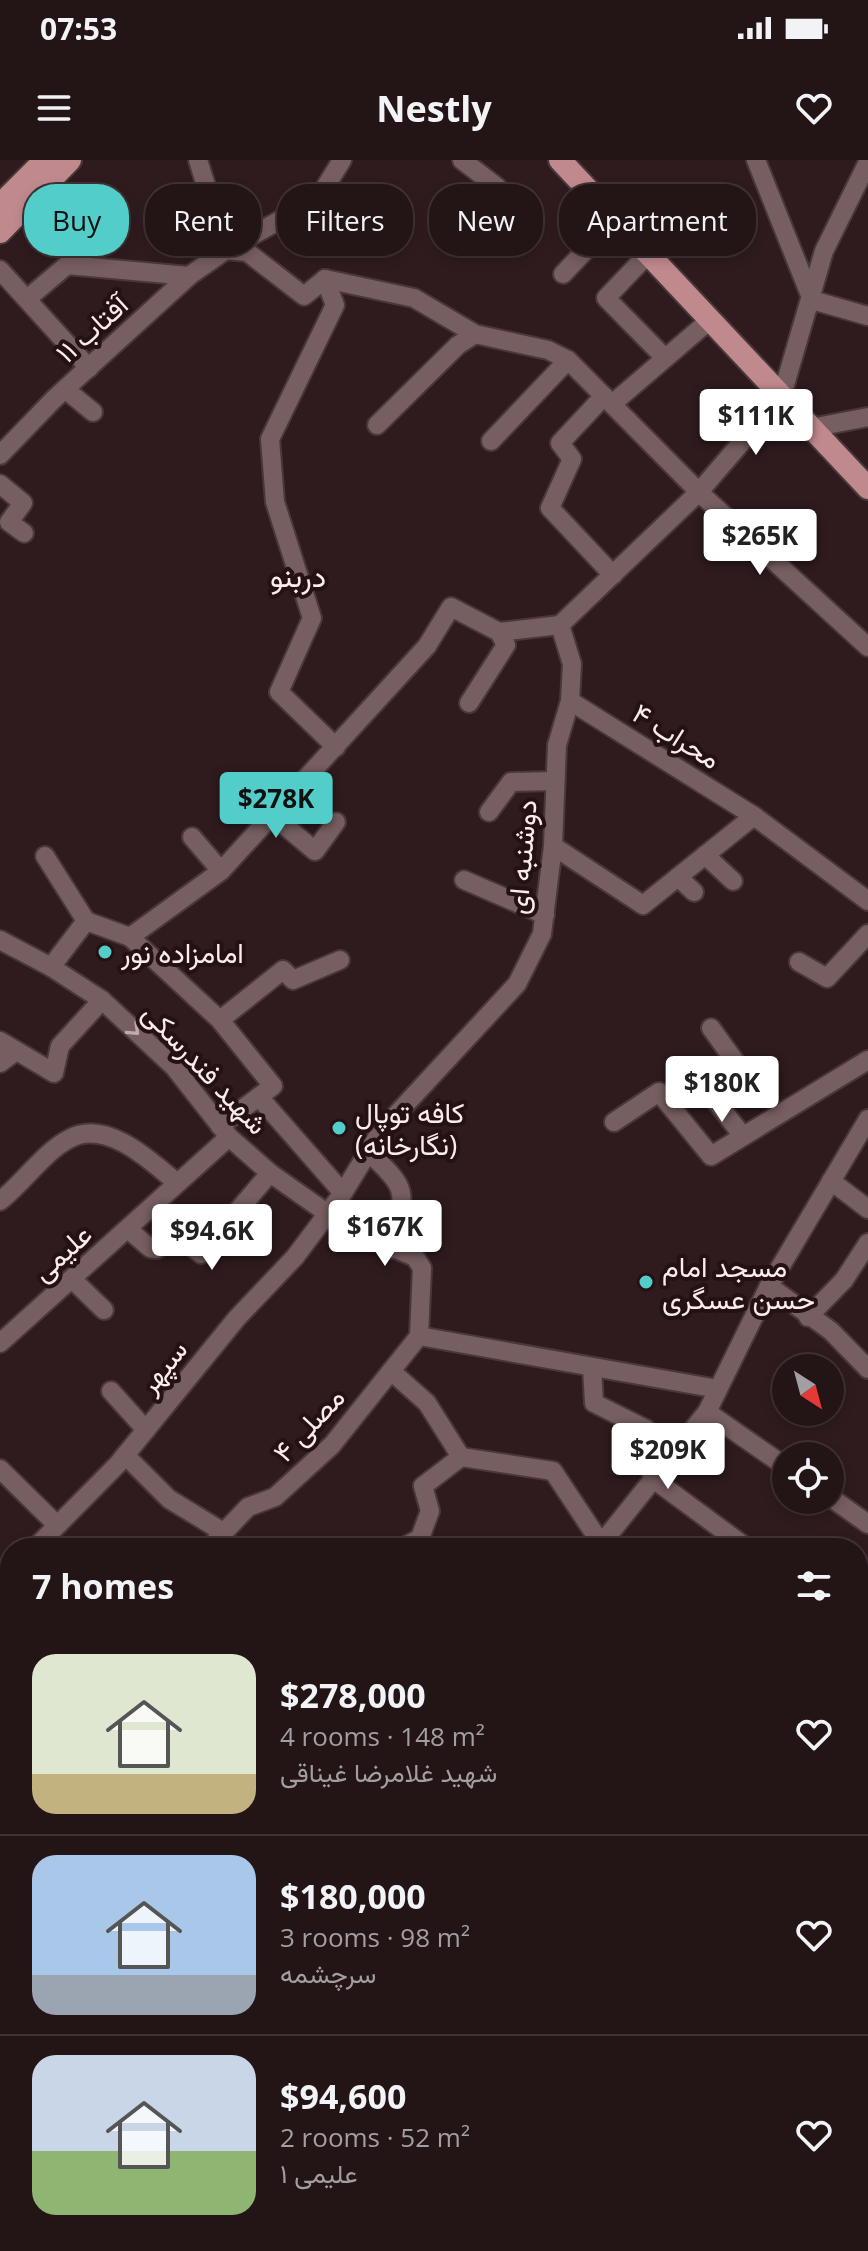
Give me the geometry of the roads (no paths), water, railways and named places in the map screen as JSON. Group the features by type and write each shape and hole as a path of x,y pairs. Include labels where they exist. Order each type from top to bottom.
{"main road":[{"path":"0,205 45,160"},
{"path":"0,232 70,160"},
{"path":"560,160 583,184"},
{"path":"652,256 868,488"}],"street":[{"path":"198,160 205,184"},
{"name":"آفتاب ۱۱","path":"261,231 318,199 342,160"},
{"path":"462,160 493,184"},
{"path":"756,160 812,300"},
{"path":"130,937 221,871 427,646 451,607 499,632 560,625 699,492 782,395 824,251 868,162"},
{"name":"آفتاب ۱۱","path":"0,455 65,389 189,276 217,256"},
{"path":"252,256 304,296 325,279"},
{"path":"563,274 580,256"},
{"path":"646,256 606,298 665,358"},
{"path":"27,299 67,265 189,276"},
{"path":"0,270 89,368"},
{"path":"325,279 414,298 475,334 548,350 568,360 699,492 868,647"},
{"path":"325,279 335,305 270,439 270,470 275,502 312,618 279,692 282,699 336,747"},
{"path":"812,300 868,316"},
{"path":"613,575 550,508 572,459 560,443 608,400 711,319"},
{"path":"377,425 458,345 475,334"},
{"path":"491,441 568,360"},
{"path":"65,389 93,412"},
{"path":"811,428 868,417"},
{"path":"0,484 23,503 9,522 24,533"},
{"name":"دوشنبه ای","path":"328,1214 381,1131 517,984 542,934 553,846 557,745 570,701 572,664 560,625"},
{"path":"469,703 506,645 499,632"},
{"name":"۴ محراب","path":"570,701 754,816 868,901"},
{"path":"489,812 511,782 555,781"},
{"path":"271,814 315,851 336,822"},
{"path":"553,846 643,905 754,816"},
{"path":"192,837 221,871"},
{"path":"705,855 733,881"},
{"path":"45,856 86,921 130,937 220,1020 266,1091 343,1193"},
{"path":"678,877 694,892"},
{"path":"464,880 545,915"},
{"path":"51,967 86,921"},
{"path":"799,962 827,978 868,934"},
{"name":"شهید فندرسکی","path":"0,940 51,967 102,1000 174,1067 225,1132 270,1173 351,1230 415,1257 422,1268 419,1336"},
{"path":"220,1020 283,970 293,980 340,960"},
{"path":"0,1063 8,1046 54,1073 60,1046 102,1000"},
{"path":"711,1028 734,1060 701,1083 743,1136"},
{"path":"614,1122 659,1092 711,1156 868,1060"},
{"name":"علیمی","path":"0,1343 129,1230 266,1091"},
{"path":"608,1538 707,1412 769,1286 831,1181 862,1143 868,1119"},
{"path":"0,1201 70,1138 103,1135 137,1149 177,1183"},
{"path":"369,1153 397,1178 402,1188 393,1249"},
{"path":"129,1230 150,1248 157,1249 176,1234 201,1254 270,1173"},
{"path":"831,1181 868,1209"},
{"name":"سپهر","path":"45,1538 125,1455 328,1214"},
{"path":"808,1317 844,1280 868,1243"},
{"path":"72,1279 104,1310"},
{"path":"769,1286 831,1331 868,1369"},
{"path":"419,1336 718,1389"},
{"name":"۴ مصلی","path":"218,1538 248,1507 275,1497 332,1445 419,1336"},
{"path":"592,1367 594,1403 646,1429 652,1478 733,1538"},
{"path":"391,1371 427,1403 461,1457"},
{"path":"111,1391 146,1430"},
{"path":"707,1412 772,1457"},
{"path":"125,1455 169,1499 223,1532"},
{"path":"420,1538 430,1511 423,1486 461,1457 553,1471 595,1538"},
{"path":"0,1469 57,1525"},
{"path":"844,1507 868,1524"}],"place":[{"name":"امامزاده نور","path":"105,952"},
{"name":"کافه توپال (نگارخانه)","path":"339,1128"},
{"name":"مسجد امام حسن عسگری","path":"646,1282"}],"district":[{"name":"دربنو","path":"298,575"}]}
